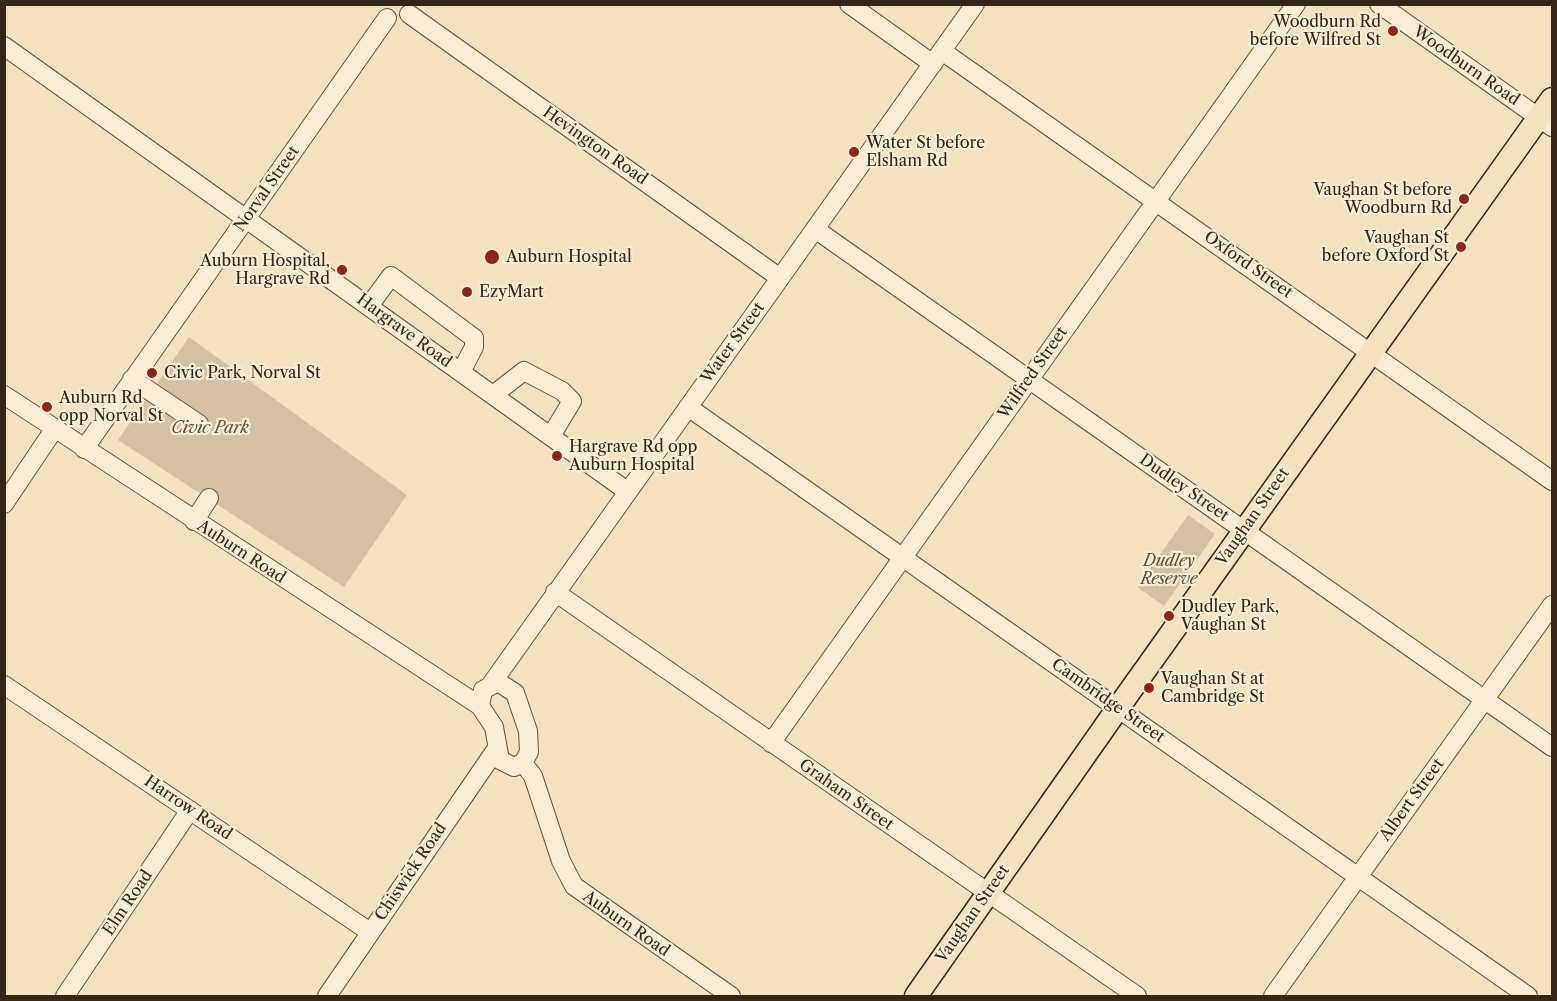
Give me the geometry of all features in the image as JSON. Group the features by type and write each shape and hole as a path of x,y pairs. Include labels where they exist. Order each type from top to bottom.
{"main road":[{"name":"Vaughan Street","path":"916,996 1371,352 1546,122 1552,99"}],"street":[{"name":"Oxford Street","path":"849,4 938,57 1155,200 1552,481"},
{"name":"Water Street","path":"480,706 483,690 492,683 975,4"},
{"name":"Wilfred Street","path":"771,743 1296,4"},
{"name":"Woodburn Road","path":"1380,4 1546,122"},
{"path":"384,11 401,20 411,9"},
{"name":"Hevington Road","path":"411,9 780,278"},
{"name":"Norval Street","path":"84,449 247,219 384,11"},
{"name":"Hargrave Road","path":"4,46 627,491"},
{"name":"Dudley Street","path":"815,229 1552,747"},
{"path":"369,306 391,276 474,338 474,347 461,372"},
{"path":"493,395 525,371 562,391 572,401 551,436"},
{"path":"132,379 200,424"},
{"name":"Auburn Road","path":"4,395 480,706"},
{"name":"Cambridge Street","path":"688,406 1528,996"},
{"path":"4,504 55,428"},
{"path":"194,521 209,498"},
{"name":"Graham Street","path":"555,592 1137,996"},
{"name":"Albert Street","path":"1273,996 1552,605"},
{"path":"480,706 494,727 497,755 504,764 514,767 523,763 529,753 529,740 519,700 511,688 505,684 492,683"},
{"name":"Harrow Road","path":"8,695 190,810 370,932"},
{"name":"Chiswick Road","path":"327,996 497,748"},
{"name":"Auburn Road","path":"523,763 533,776 561,861 574,886 731,996"},
{"name":"Elm Road","path":"65,996 190,810"}],"green space":[{"name":"Civic Park","path":"189,337 407,495 344,587 118,440"},
{"name":"Dudley Reserve","path":"1188,515 1215,534 1164,606 1137,587"}],"place":[{"name":"Woodburn Rd before Wilfred St","path":"1393,31"},
{"name":"Water St before Elsham Rd","path":"854,152"},
{"name":"Vaughan St before Woodburn Rd","path":"1464,199"},
{"name":"Vaughan St before Oxford St","path":"1461,247"},
{"name":"Auburn Hospital","path":"492,257"},
{"name":"Auburn Hospital, Hargrave Rd","path":"342,270"},
{"name":"EzyMart","path":"467,292"},
{"name":"Civic Park, Norval St","path":"152,373"},
{"name":"Auburn Rd opp Norval St","path":"47,407"},
{"name":"Hargrave Rd opp Auburn Hospital","path":"557,456"},
{"name":"Dudley Park, Vaughan St","path":"1169,616"},
{"name":"Vaughan St at Cambridge St","path":"1149,688"}]}
